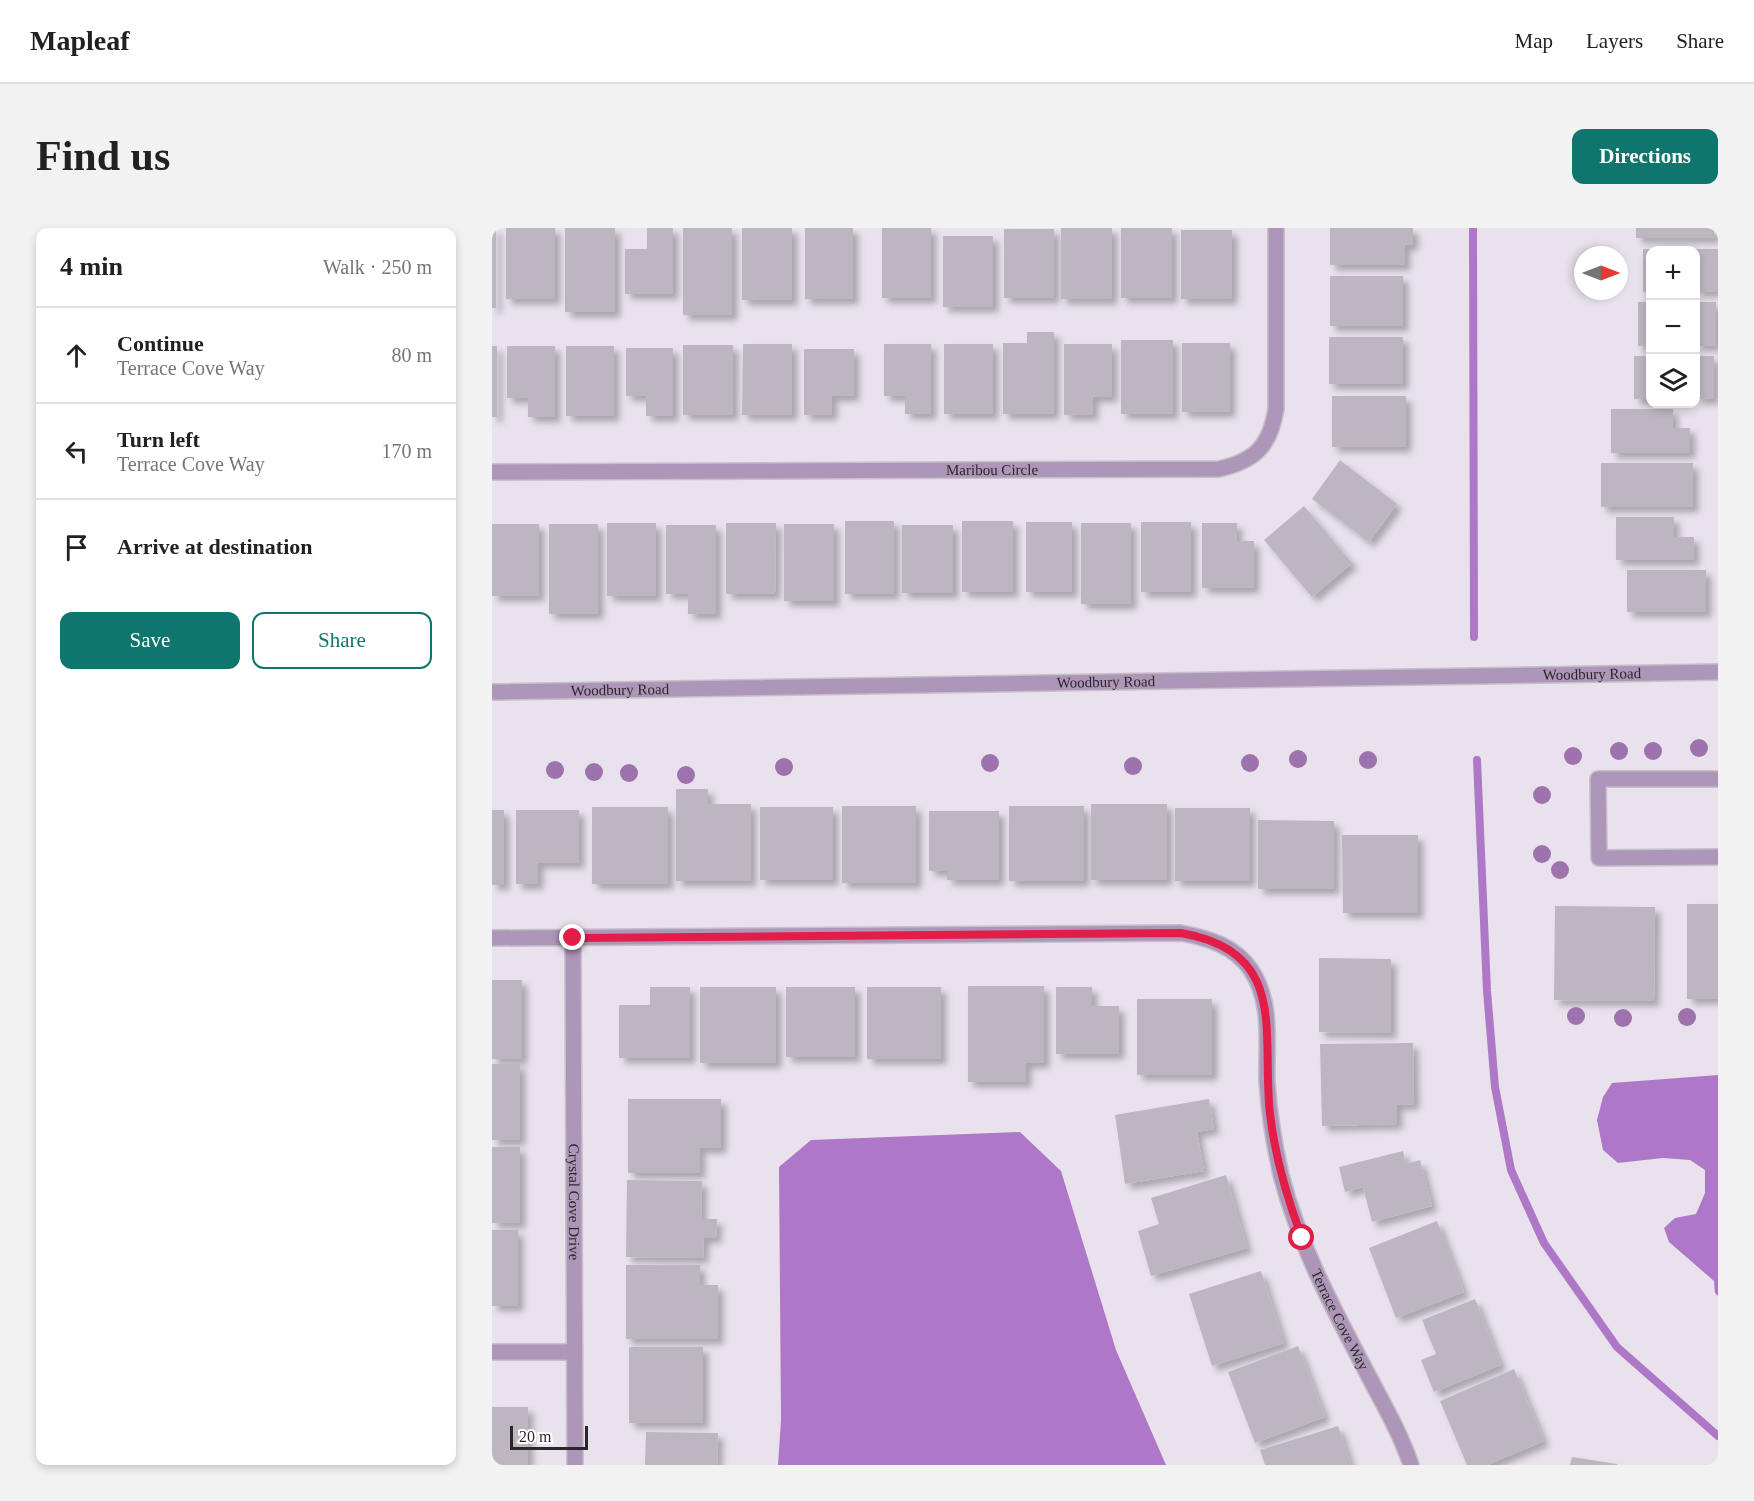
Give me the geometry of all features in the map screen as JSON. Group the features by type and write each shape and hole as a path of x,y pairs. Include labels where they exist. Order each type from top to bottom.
{"street":[{"name":"Maribou Circle","path":"492,472 1219,469 1235,465 1260,450 1269,437 1274,423 1276,410 1276,228"},
{"name":"Woodbury Road","path":"492,692 1718,672"},
{"path":"1718,779 1598,779 1599,858 1718,857"},
{"name":"Terrace Cove Way","path":"492,938 1181,933 1217,942 1236,954 1251,969 1261,989 1266,1011 1270,1113 1275,1145 1291,1208 1327,1298 1400,1435 1411,1465"},
{"name":"Crystal Cove Drive","path":"573,938 575,1465"},
{"path":"492,1352 574,1352"}],"shaded area":[{"path":"1718,1075 1718,1296 1715,1293 1714,1281 1669,1242 1664,1228 1675,1218 1696,1214 1705,1193 1705,1170 1690,1160 1663,1158 1618,1163 1603,1150 1597,1120 1603,1097 1612,1083"},
{"path":"1020,1132 1061,1171 1116,1350 1166,1465 778,1465 781,1420 779,1167 811,1140"}],"building":[{"path":"492,228 496,228 496,308 492,308"},
{"path":"506,228 555,228 555,299 506,299"},
{"path":"565,228 615,228 615,312 565,312"},
{"path":"647,228 673,228 673,294 625,294 625,249 647,249"},
{"path":"683,228 732,228 732,315 683,315"},
{"path":"742,228 792,228 792,300 742,300"},
{"path":"805,228 853,228 853,299 805,299"},
{"path":"882,228 931,228 931,298 882,298"},
{"path":"1061,228 1112,228 1112,299 1061,299"},
{"path":"1121,228 1172,228 1172,298 1121,298"},
{"path":"1330,228 1413,228 1413,245 1405,245 1405,265 1330,265"},
{"path":"1636,228 1714,228 1714,238 1636,238"},
{"path":"1004,229 1054,229 1054,298 1004,298"},
{"path":"1181,230 1232,230 1232,299 1181,299"},
{"path":"943,236 993,236 993,307 943,307"},
{"path":"1643,249 1646,249 1646,292 1643,292"},
{"path":"1700,249 1718,249 1718,292 1700,292"},
{"path":"1330,276 1403,276 1403,326 1330,326"},
{"path":"1638,302 1646,302 1646,346 1638,346"},
{"path":"1700,302 1716,302 1716,346 1700,346"},
{"path":"1027,332 1054,332 1054,414 1003,414 1003,343 1027,343"},
{"path":"1329,337 1403,337 1403,384 1329,384"},
{"path":"1121,340 1173,340 1173,414 1121,414"},
{"path":"1182,343 1230,343 1230,412 1182,412"},
{"path":"743,344 792,344 792,415 742,415"},
{"path":"884,344 931,344 931,414 905,414 905,396 884,396"},
{"path":"944,344 993,344 993,414 944,414"},
{"path":"1064,344 1112,344 1112,397 1093,397 1093,415 1064,415"},
{"path":"683,345 733,345 733,415 683,415"},
{"path":"492,346 497,346 497,417 492,417"},
{"path":"507,346 555,346 555,417 528,417 528,398 507,398"},
{"path":"566,346 614,346 614,416 566,416"},
{"path":"626,348 673,348 673,416 646,416 646,396 626,396"},
{"path":"804,349 854,349 854,396 832,396 832,415 804,415"},
{"path":"1634,356 1646,356 1646,399 1634,399"},
{"path":"1700,356 1714,356 1714,399 1700,399"},
{"path":"1332,396 1406,396 1406,447 1332,447"},
{"path":"1611,409 1673,409 1673,428 1690,428 1690,453 1611,453"},
{"path":"1340,460 1397,504 1369,542 1312,499"},
{"path":"1601,463 1693,463 1693,507 1601,507"},
{"path":"1304,506 1352,563 1312,597 1264,540"},
{"path":"1616,517 1674,517 1674,537 1694,537 1694,560 1616,560"},
{"path":"845,521 894,521 894,594 845,594"},
{"path":"962,521 1013,521 1013,592 962,592"},
{"path":"1026,522 1072,522 1072,592 1026,592"},
{"path":"1141,522 1191,522 1191,592 1141,592"},
{"path":"607,523 656,523 656,596 607,596"},
{"path":"726,523 776,523 775,594 726,594"},
{"path":"1081,523 1131,523 1131,604 1081,604"},
{"path":"1202,523 1237,523 1237,541 1254,541 1254,588 1202,588"},
{"path":"492,524 539,524 539,596 492,596"},
{"path":"549,524 598,524 598,614 549,614"},
{"path":"784,524 834,524 834,601 784,601"},
{"path":"666,525 716,525 716,614 688,614 688,594 666,594"},
{"path":"902,525 953,525 953,593 902,593"},
{"path":"1627,570 1706,570 1706,612 1627,612"},
{"path":"676,789 708,789 708,804 751,804 751,881 676,881"},
{"path":"1091,804 1167,804 1167,880 1091,880"},
{"path":"842,806 916,806 916,883 842,883"},
{"path":"1009,806 1084,806 1084,881 1009,881"},
{"path":"592,807 668,807 668,884 592,884"},
{"path":"760,807 833,807 833,880 760,880"},
{"path":"1175,808 1250,808 1250,881 1175,881"},
{"path":"492,810 504,810 504,885 492,885"},
{"path":"516,810 579,810 579,863 538,863 538,884 516,884"},
{"path":"929,811 999,811 999,880 947,880 947,871 929,871"},
{"path":"1258,820 1334,821 1334,889 1258,889"},
{"path":"1342,835 1418,835 1418,913 1343,913"},
{"path":"1687,904 1718,904 1718,999 1687,999"},
{"path":"1555,906 1655,907 1654,1001 1554,1000"},
{"path":"1319,958 1391,959 1391,1033 1319,1032"},
{"path":"492,980 522,980 522,1059 492,1059"},
{"path":"968,986 1044,986 1044,1063 1026,1063 1026,1082 968,1082"},
{"path":"650,987 690,987 690,1058 619,1058 619,1005 650,1005"},
{"path":"700,987 776,987 776,1063 700,1063"},
{"path":"786,987 855,987 855,1057 786,1057"},
{"path":"867,987 941,987 941,1059 867,1059"},
{"path":"1056,987 1092,987 1092,1006 1119,1006 1119,1054 1056,1054"},
{"path":"1137,999 1212,999 1212,1075 1137,1075"},
{"path":"1413,1043 1414,1104 1397,1105 1397,1124 1322,1126 1320,1044"},
{"path":"492,1064 520,1064 520,1140 492,1140"},
{"path":"628,1099 721,1099 721,1148 700,1148 700,1173 628,1173"},
{"path":"1209,1099 1214,1129 1197,1132 1204,1171 1125,1184 1115,1115"},
{"path":"492,1147 520,1147 520,1223 492,1223"},
{"path":"1403,1151 1406,1164 1420,1160 1432,1206 1372,1222 1363,1187 1345,1192 1339,1167"},
{"path":"1226,1175 1247,1248 1151,1276 1138,1231 1159,1224 1151,1198"},
{"path":"627,1180 702,1181 701,1219 717,1219 716,1238 704,1238 703,1258 626,1257"},
{"path":"1437,1221 1464,1292 1396,1318 1369,1248"},
{"path":"492,1230 518,1230 518,1306 492,1306"},
{"path":"626,1265 700,1265 700,1285 718,1285 718,1339 626,1339"},
{"path":"1261,1271 1284,1343 1212,1366 1189,1294"},
{"path":"1475,1299 1501,1365 1434,1392 1421,1360 1436,1354 1422,1320"},
{"path":"1298,1346 1325,1417 1255,1443 1228,1372"},
{"path":"629,1347 703,1347 703,1423 629,1423"},
{"path":"1514,1369 1544,1441 1487,1465 1467,1465 1440,1401"},
{"path":"492,1407 528,1407 528,1465 492,1465"},
{"path":"1338,1426 1351,1465 1265,1465 1260,1450"},
{"path":"646,1432 718,1433 717,1465 645,1465"},
{"path":"1572,1457 1617,1464 1617,1465 1570,1465"}],"waterway":[{"path":"1473,228 1474,637"},
{"path":"1477,760 1487,991 1495,1087 1511,1170 1544,1243 1617,1347 1718,1436"}],"route":[{"path":"573,938 1181,933 1217,942 1236,954 1251,969 1261,989 1266,1011 1270,1113 1275,1145 1291,1208 1302,1238"}]}
